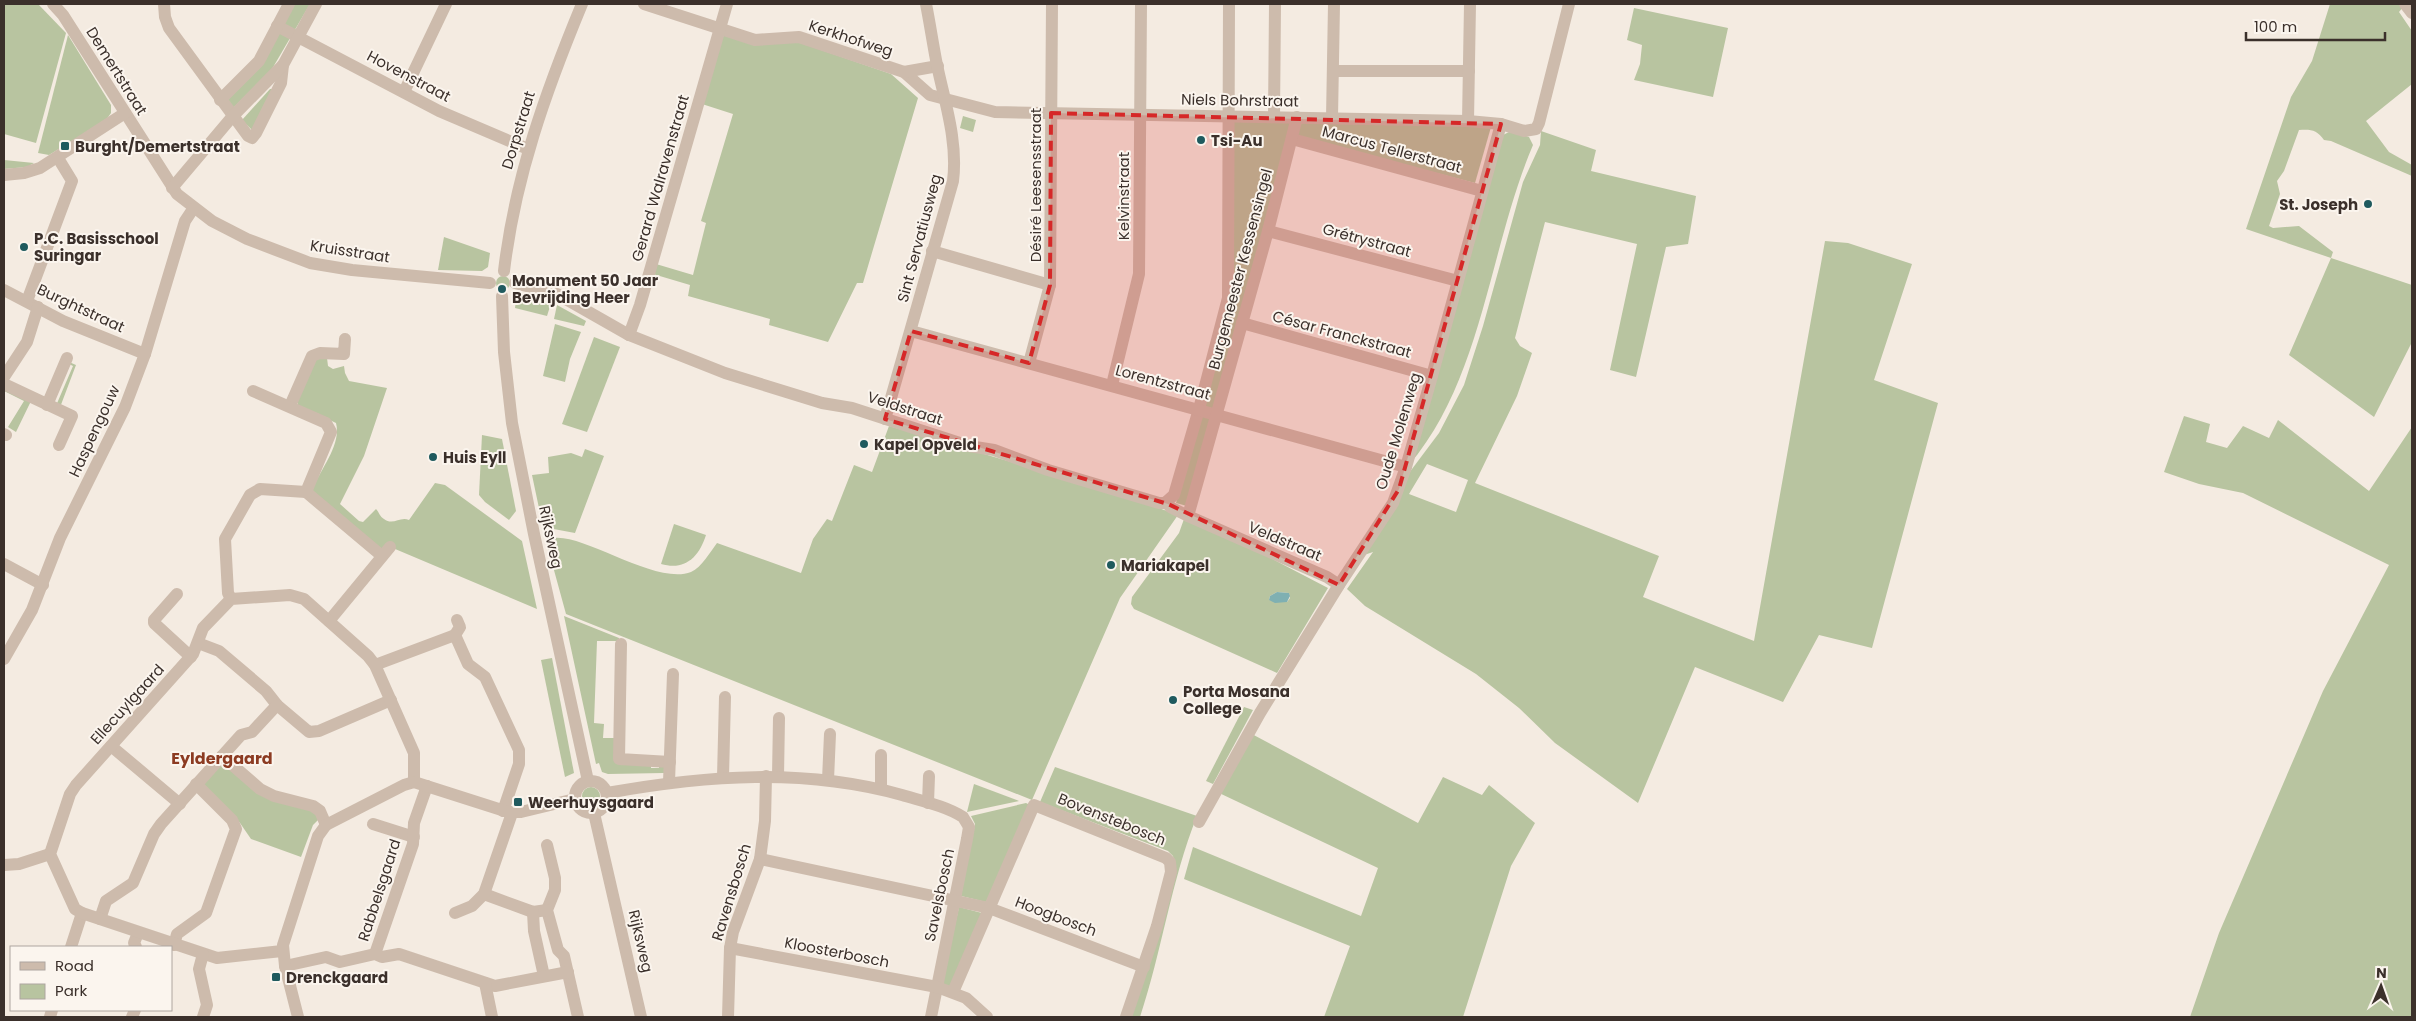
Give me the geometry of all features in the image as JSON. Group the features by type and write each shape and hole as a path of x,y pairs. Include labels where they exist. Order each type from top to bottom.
{"street":[{"name":"Demertstraat","path":"53,4 63,15 172,188 190,206"},
{"path":"164,4 165,17 169,28 232,117 252,138 281,83 283,65"},
{"path":"220,100 259,61 289,4"},
{"path":"172,188 232,117 283,65 316,4"},
{"path":"404,92 446,4"},
{"name":"Dorpstraat","path":"504,271 515,201 528,149 547,92 582,4"},
{"name":"Kerkhofweg","path":"644,4 719,30 755,40 799,37 904,72 930,95 946,100"},
{"name":"Gerard Walravenstraat","path":"629,335 640,305 726,4"},
{"name":"Sint Servatiusweg","path":"885,419 955,167 955,152 946,100 926,4"},
{"name":"Désiré Leesensstraat","path":"1029,363 1050,285 1052,4"},
{"name":"Kelvinstraat","path":"1112,385 1139,274 1141,4"},
{"name":"Burgemeester Kessensingel","path":"1167,502 1174,495 1228,298 1229,4"},
{"path":"1274,117 1275,4"},
{"path":"1332,118 1334,4"},
{"path":"1468,121 1470,4"},
{"name":"Niels Bohrstraat","path":"946,100 995,112 1468,121 1501,124 1524,131 1534,131 1539,123 1569,4"},
{"path":"2406,4 2412,14"},
{"name":"Hovenstraat","path":"277,26 460,121 528,149"},
{"name":"Kerkhofweg","path":"904,72 938,66"},
{"path":"1334,71 1469,70"},
{"path":"4,175 31,171 58,158 125,114"},
{"name":"Burgemeester Kessensingel","path":"1188,516 1268,231 1297,117"},
{"name":"Oude Molenweg","path":"1199,822 1233,758 1339,585 1393,503 1406,467 1432,376 1501,124"},
{"name":"Marcus Tellerstraat","path":"1292,139 1482,191"},
{"path":"4,377 27,342 32,304 72,182 58,158"},
{"name":"Kruisstraat","path":"190,206 247,239 310,263 368,271 490,283"},
{"name":"Haspengouw","path":"4,659 32,610 60,538 125,407 145,354 190,206"},
{"name":"Grétrystraat","path":"1268,231 1458,281"},
{"path":"932,251 1050,285"},
{"path":"504,271 512,276 516,283 513,292 502,296 493,292 490,283 493,275 504,271"},
{"name":"Veldstraat","path":"516,283 538,287 565,297 629,335 725,374 885,419 969,446 1003,453 1048,470 1158,503 1167,502 1170,507 1188,516 1327,577 1339,585"},
{"name":"Burghtstraat","path":"4,290 63,321 145,354"},
{"name":"Rijksweg","path":"502,296 504,352 512,423 588,780"},
{"name":"César Franckstraat","path":"1242,323 1432,376"},
{"name":"Lorentzstraat","path":"911,331 1406,467"},
{"path":"290,406 312,356 320,352 344,354 345,339"},
{"path":"47,405 67,358"},
{"path":"4,384 72,416 59,445"},
{"path":"253,391 326,423 331,430 306,492"},
{"path":"329,621 386,552 306,492 260,489 250,495 225,539 228,593 231,599 294,595 304,599 368,656 375,665 415,757 414,782"},
{"path":"4,564 43,585"},
{"path":"177,594 154,620 154,623 191,657"},
{"name":"Ellecuylgaard","path":"50,854 73,789 191,657 203,628 231,599"},
{"path":"375,665 456,634 460,627 457,620"},
{"path":"454,913 472,906 484,894 519,764 519,750 485,677 468,664 456,634"},
{"path":"198,643 219,651 266,691 277,705 306,731 312,733 391,700"},
{"path":"621,644 619,759 670,762"},
{"path":"669,782 673,674"},
{"path":"723,777 725,697"},
{"path":"100,919 106,901 133,883 154,834 241,735 252,732 277,705"},
{"path":"772,776 779,718"},
{"path":"828,780 830,734"},
{"path":"110,746 180,804"},
{"path":"881,755 881,789"},
{"path":"222,756 260,789 274,796 313,806 320,811 326,825"},
{"name":"Savelsbosch","path":"607,793 669,782 723,777 772,776 828,780 881,789 964,816 969,828 931,1017"},
{"name":"Ravensbosch","path":"728,1017 730,948 760,859 772,776"},
{"path":"928,803 929,776"},
{"path":"588,780 600,783 607,793 604,807 594,813 583,811 575,799 577,788 588,780"},
{"path":"298,1017 282,951 286,930 318,836 326,825 404,784 414,782 507,812 575,799"},
{"path":"174,945 177,934 206,914 236,829 232,820 196,784"},
{"name":"Rabbelsgaard","path":"375,954 414,837 414,823 427,786"},
{"name":"Bovenstebosch","path":"954,992 1034,805 1166,858 1170,862 1168,881 1144,968 1126,1017"},
{"name":"Rijksweg","path":"594,813 641,1017"},
{"name":"Rabbelsgaard","path":"373,824 414,837"},
{"path":"547,845 555,878 555,890 547,910 558,950 564,956 578,1017"},
{"path":"4,865 50,854 71,903 82,913 203,954 221,959 282,951"},
{"name":"Hoogbosch","path":"760,859 989,908 1144,968"},
{"path":"484,894 533,912 547,910"},
{"path":"533,912 534,931 544,976"},
{"path":"71,946 82,913"},
{"path":"136,946 134,943 138,933"},
{"name":"Kloosterbosch","path":"730,948 937,987 954,992"},
{"path":"203,954 199,969 207,1006 203,1017"},
{"path":"285,966 326,957 340,962 375,954 382,957 399,954 495,986 568,972"},
{"path":"485,983 492,1017"},
{"path":"954,992 975,1004 988,1017"}],"highlighted area":[{"path":"1051,113 1501,124 1399,489 1339,585 1168,504 885,419 911,331 1029,363 1050,285"}],"green space":[{"path":"4,4 38,4 66,33 36,143 4,134"},
{"path":"294,4 310,4 272,69 233,108 227,98"},
{"path":"2330,4 2401,4 2403,7 2399,12 2412,31 2412,84 2366,121 2389,152 2412,165 2412,176 2331,141 2324,140 2313,131 2299,130 2284,171 2277,181 2280,194 2269,226 2273,228 2299,226 2333,252 2331,258 2246,229 2291,97 2312,61"},
{"path":"1634,8 1728,28 1713,97 1634,80 1640,64 1642,45 1627,40"},
{"path":"724,34 801,43 891,74 918,98 863,283 857,283 828,342 769,325 770,319 688,296 690,285 653,274 656,264 693,275 706,223 701,221 733,114 702,104"},
{"path":"68,35 111,105 111,113 106,120 49,155 38,153"},
{"path":"272,89 252,130 242,120"},
{"path":"963,116 976,120 973,132 960,128"},
{"path":"1232,120 1293,121 1215,409 1203,406 1226,321"},
{"path":"1300,121 1491,127 1475,183 1297,137"},
{"path":"1511,131 1529,137 1533,145 1505,226 1469,353 1453,393 1434,430 1409,465 1501,136"},
{"path":"1541,131 1596,150 1591,171 1696,196 1688,244 1666,247 1636,377 1610,370 1637,244 1545,222 1515,338 1520,346 1532,353 1517,396 1475,483 1659,556 1643,597 1754,641 1825,241 1848,243 1912,264 1874,380 1938,403 1872,648 1819,635 1783,702 1695,667 1638,803 1555,743 1519,708 1476,674 1365,606 1347,589 1373,552 1364,555 1406,477 1439,433 1464,385 1483,326 1523,182 1540,145","holes":["1427,464 1468,480 1456,512 1409,494"]},
{"path":"4,160 34,163 27,167 4,169"},
{"path":"444,237 490,253 488,267 482,271 438,270"},
{"path":"2331,258 2412,285 2412,342 2374,417 2289,355"},
{"path":"500,276 506,276 510,283 506,290 500,290 496,286 496,280"},
{"path":"523,295 546,297 551,303 547,316 515,308 516,300"},
{"path":"557,305 586,321 584,326 554,319"},
{"path":"555,324 581,332 570,359 565,382 543,376"},
{"path":"594,337 620,347 587,432 562,424"},
{"path":"327,358 328,366 333,369 344,366 349,381 387,388 364,456 340,504 359,521 363,522 376,509 381,517 390,522 403,519 409,520 435,483 445,485 522,541 537,609 388,546 383,550 312,492 336,441 336,423 298,405 297,398 314,359"},
{"path":"67,363 76,365 59,410 55,408 73,366"},
{"path":"5,388 31,401 16,432 8,427 24,401 4,391"},
{"path":"1202,413 1213,416 1187,506 1176,503"},
{"path":"2184,416 2210,424 2206,442 2227,448 2243,426 2269,438 2278,420 2369,491 2412,427 2412,1017 2190,1017 2219,933 2323,691 2389,565 2243,493 2199,484 2164,472"},
{"path":"889,426 1120,494 1178,515 1120,598 1032,800 566,614 546,541 558,538 573,540 656,571 675,574 695,570 717,543 801,573 813,539 827,519 832,521 854,465 872,472"},
{"path":"482,435 502,439 516,511 509,520 485,502 479,495"},
{"path":"585,449 604,456 575,533 543,527 532,475 549,473 548,457 571,453 582,457"},
{"path":"1184,519 1257,551 1328,588 1277,673 1134,609 1131,604 1132,597 1179,533","holes":["1277,592 1289,593 1290,598 1287,602 1269,600 1270,596"]},
{"path":"674,524 706,535 695,556 684,564 670,566 661,564"},
{"path":"564,616 619,638 619,641 597,641 594,723 604,724 603,738 616,738 615,763 651,765 651,768 659,768 659,765 664,767 664,773 608,774 602,772 599,763 596,764"},
{"path":"552,658 574,773 565,777 541,660"},
{"path":"1244,707 1253,710 1213,784 1206,781"},
{"path":"1250,733 1418,823 1443,777 1482,795 1489,785 1535,823 1511,866 1463,1017 1324,1017 1350,946 1184,879 1193,847 1361,916 1378,868 1217,792"},
{"path":"222,761 265,796 315,812 319,819 313,825 301,857 251,839 240,823 201,783"},
{"path":"1055,767 1197,816 1180,866 1155,967 1140,1017 1130,1017 1174,861 1173,856 1168,851 1040,802"},
{"path":"974,784 1019,801 967,812"},
{"path":"591,787 597,790 600,796 597,802 591,805 585,802 582,796 585,790"},
{"path":"1026,803 1030,805 986,902 961,896 975,824 971,816"},
{"path":"959,907 982,913 950,987 942,984"}],"water":[{"path":"1277,592 1289,593 1290,596 1287,602 1275,603 1269,600 1270,596"}],"place":[{"name":"Tsi-Au","path":"1201,140"},
{"name":"Burght/Demertstraat","path":"65,146"},
{"name":"St. Joseph","path":"2368,204"},
{"name":"P.C. Basisschool Suringar","path":"24,247"},
{"name":"Monument 50 Jaar Bevrijding Heer","path":"502,289"},
{"name":"Kapel Opveld","path":"864,444"},
{"name":"Huis Eyll","path":"433,457"},
{"name":"Mariakapel","path":"1111,565"},
{"name":"Porta Mosana College","path":"1173,700"},
{"name":"Weerhuysgaard","path":"518,802"},
{"name":"Drenckgaard","path":"276,977"}],"district":[{"name":"Eyldergaard","path":"222,758"}]}
